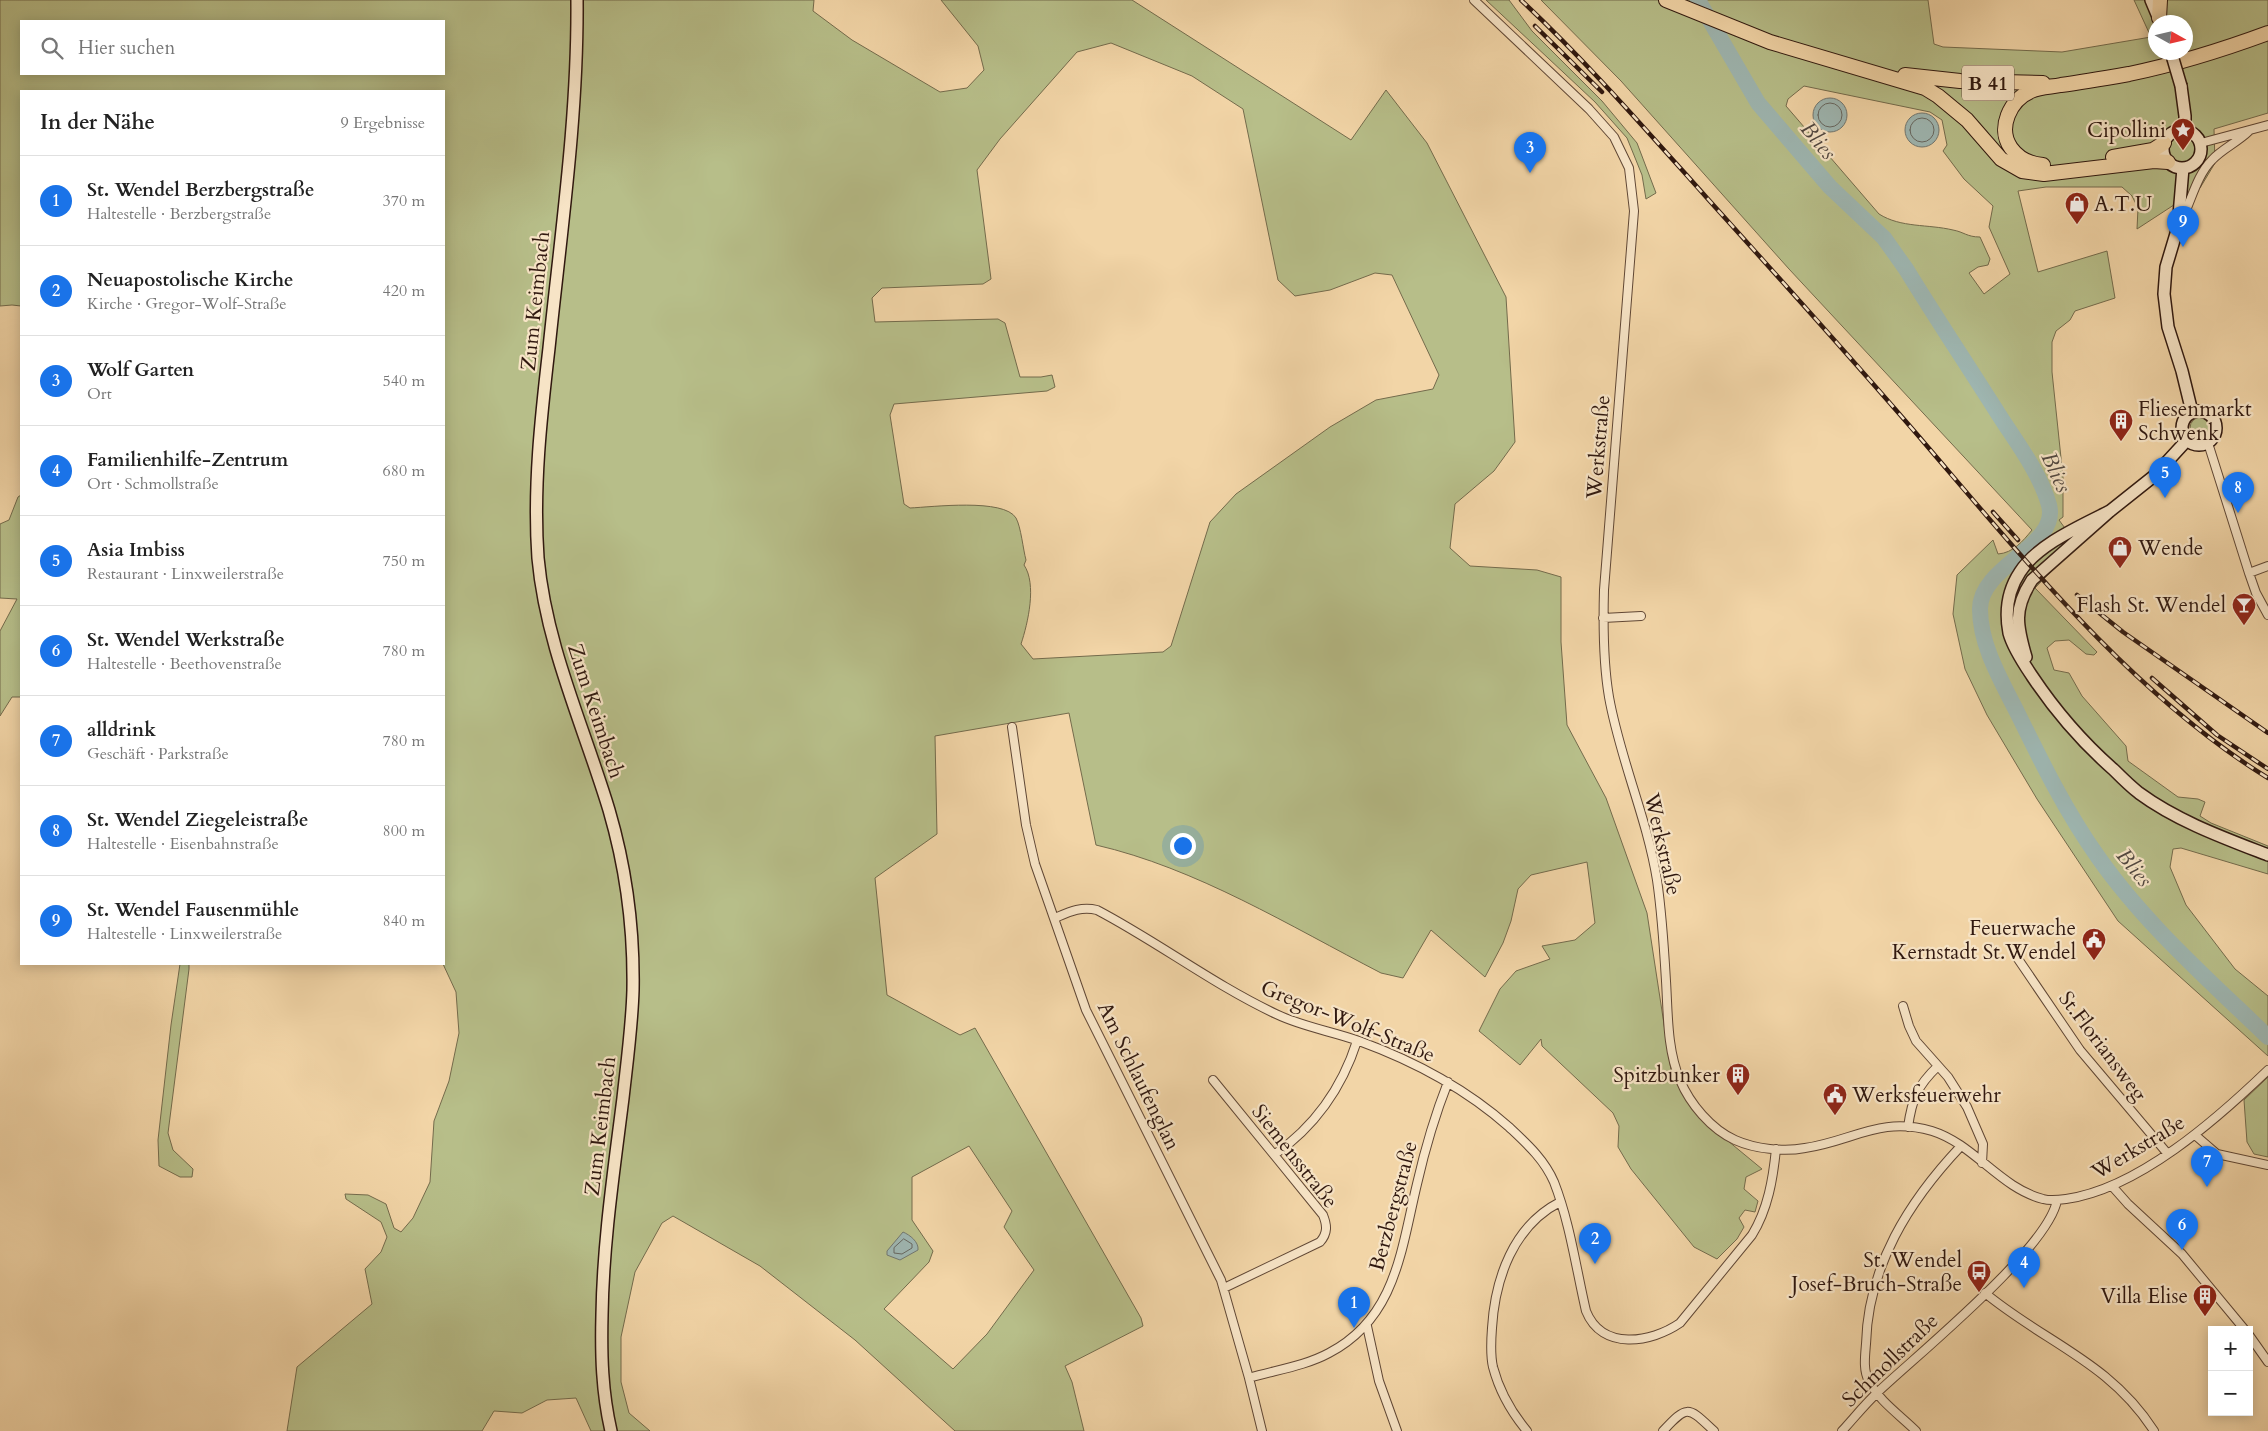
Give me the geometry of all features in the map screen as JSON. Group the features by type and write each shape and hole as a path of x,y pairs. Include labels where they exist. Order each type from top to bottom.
{"highway":[{"path":"2159,15 2160,0"},
{"name":"B 41","path":"1670,2 1728,26 1810,55 1848,66 1885,73 1960,81 2043,83 2128,74 2220,50 2268,33"},
{"path":"2220,50 2268,28"},
{"path":"1848,66 1908,82 1938,96 1966,120 2001,160 2022,171 2044,174 2154,161 2168,162"},
{"path":"2128,74 2031,91 2014,103 2009,113 2005,124 2005,135 2008,145 2022,160 2029,164 2046,166 2128,155 2153,150 2164,143"}],"street":[{"name":"Zum Keimbach","path":"577,0 578,52 573,115 543,402 537,480 538,559 546,610 556,652 610,812 627,891 632,942 633,990 631,1032 602,1286 601,1368 611,1431"},
{"name":"Werkstraße","path":"1474,0 1589,109 1614,137 1628,168 1634,211 1603,618 1609,698 1656,877 1664,941 1669,1036 1679,1078 1692,1102 1710,1123 1734,1140 1776,1149 1804,1149 1860,1131 1889,1126 1930,1131 1945,1136 1961,1146 1982,1163 2025,1192 2044,1200 2057,1200 2081,1197 2112,1186 2167,1154 2195,1135 2268,1070"},
{"path":"2151,0 2157,15"},
{"path":"2173,60 2181,86 2185,129"},
{"path":"2201,143 2268,125"},
{"path":"2185,129 2196,135 2202,149 2198,160 2190,167 2176,167 2168,162 2163,151 2164,143 2171,132 2185,129"},
{"path":"2192,412 2182,371 2168,327 2164,294 2166,267 2178,227 2202,173 2212,159 2238,142 2249,131"},
{"path":"2178,227 2183,168"},
{"path":"2192,412 2207,412 2214,419 2216,430 2208,443 2197,445 2187,440 2184,435 2182,424 2184,419 2192,412"},
{"path":"2012,614 2032,580 2110,511 2154,476 2187,440"},
{"path":"2208,443 2249,573 2256,593 2268,615"},
{"path":"2110,511 2074,529 2028,562 2019,572 2010,593 2012,614 2026,658 2052,705 2085,744 2139,793 2206,831 2268,854"},
{"path":"2249,573 2268,566"},
{"path":"1603,618 1641,616"},
{"name":"Am Schlaufenglan","path":"1012,727 1026,825 1035,864 1086,1010 1224,1288 1250,1378 1262,1431"},
{"name":"Gregor-Wolf-Straße","path":"1055,918 1076,909 1087,908 1097,910 1243,997 1276,1014 1304,1026 1357,1041 1401,1057 1466,1093 1497,1117 1542,1160 1553,1181 1560,1202 1586,1310 1591,1323 1599,1331 1613,1337 1643,1339 1666,1333 1680,1323 1752,1235 1761,1221 1768,1200 1776,1149"},
{"name":"St.Floriansweg","path":"2016,956 2080,1050 2167,1154"},
{"path":"1903,1006 1916,1041 1958,1090 1983,1144 1982,1163"},
{"path":"1274,1156 1314,1120 1330,1101 1353,1054 1357,1041"},
{"path":"1908,1127 1914,1096 1920,1085 1938,1066"},
{"name":"Siemensstraße","path":"1213,1080 1323,1215 1326,1224 1324,1237 1320,1242 1224,1288"},
{"name":"Berzbergstraße","path":"1250,1378 1322,1356 1342,1345 1367,1326 1382,1304 1394,1277 1424,1156 1448,1082"},
{"path":"2195,1135 2217,1154 2268,1165"},
{"path":"1916,1431 1876,1393 1868,1380 1865,1364 1869,1310 1875,1282 1900,1224 1936,1172 1961,1146"},
{"path":"2112,1186 2128,1204 2182,1254 2242,1326"},
{"name":"Schmollstraße","path":"1842,1431 1876,1393 1985,1293 2028,1249 2051,1217 2057,1200"},
{"path":"1527,1431 1511,1408 1493,1366 1490,1347 1492,1320 1497,1292 1506,1264 1516,1244 1530,1224 1543,1212 1560,1202"},
{"path":"1985,1293 2003,1308 2076,1354 2104,1375 2132,1400 2152,1430"},
{"path":"1367,1326 1379,1381 1398,1431"},
{"path":"2253,1340 2267,1357"},
{"path":"1663,1431 1679,1413 1687,1411 1694,1413 1714,1431"}],"green space":[{"path":"0,0 814,0 813,11 852,40 940,92 967,88 984,70 978,46 941,0 1132,0 1351,140 1386,90 1427,143 1506,297 1515,442 1494,471 1455,504 1450,548 1470,566 1537,570 1561,577 1561,642 1567,725 1606,798 1647,913 1671,1070 1682,1093 1705,1122 1762,1169 1746,1177 1744,1189 1758,1201 1755,1212 1745,1210 1739,1218 1744,1227 1737,1239 1717,1259 1694,1247 1631,1169 1618,1147 1619,1126 1613,1113 1542,1046 1541,1039 1520,1065 1479,1031 1500,989 1516,971 1550,959 1542,946 1575,940 1595,923 1587,862 1531,875 1518,889 1511,921 1503,943 1485,977 1431,930 1403,978 1381,973 1206,883 1133,855 1096,845 1069,713 935,736 937,834 875,878 887,995 960,1035 975,1028 1141,1318 1143,1326 1065,1366 1072,1382 1084,1431 955,1431 855,1340 760,1266 673,1216 662,1223 635,1272 621,1337 621,1382 629,1413 650,1431 591,1431 576,1398 547,1400 522,1413 494,1411 482,1431 287,1431 297,1367 372,1304 365,1269 381,1252 387,1237 381,1222 346,1199 345,1194 368,1195 386,1204 394,1228 401,1232 413,1218 430,1182 434,1121 449,1081 459,1033 456,992 443,965 445,965 445,90 20,90 20,306 0,306","holes":["1111,43 1192,76 1243,109 1278,280 1295,296 1330,290 1375,273 1392,275 1439,375 1433,389 1376,400 1330,427 1236,494 1210,522 1171,646 1163,652 1033,659 1021,644 1031,593 1028,573 1024,565 1026,560 1021,532 1016,518 1009,512 983,506 950,505 910,508 904,504 890,415 894,404 1047,391 1055,387 1052,375 1020,377 1005,323 998,319 875,322 872,298 882,288 983,284 991,279 977,170 1000,139 1077,52","969,1146 1012,1211 1004,1227 1034,1270 987,1334 953,1369 884,1309 929,1262 933,1251 912,1220 912,1177"]},
{"path":"1486,0 1509,0 1532,31 1602,101 1637,143 1656,193 1646,199 1642,175 1627,138 1595,102"},
{"path":"1541,0 1928,0 1934,44 1943,47 2062,52 2148,38 2148,60 2193,60 2193,15 2148,15 2148,30 2134,0 2268,0 2268,113 2214,129 2215,163 2200,188 2137,229 2138,208 2132,196 2122,187 2046,187 2018,191 2038,272 2107,251 2115,298 2075,311 2070,320 2056,331 2052,342 2052,372 2063,477 2063,517 2059,520 2078,546 2035,588 2097,652 2094,655 2086,654 2069,640 2055,641 2047,648 2054,670 2069,673 2082,696 2126,746 2128,761 2178,797 2198,799 2205,802 2200,816 2211,823 2268,846 2268,874 2181,848 2173,849 2170,867 2186,905 2235,969 2268,996 2268,1056 2118,921 2037,799 1987,715 1965,669 1953,614 1957,575 1993,540 1998,554 2003,553 2017,546 2032,530 1789,269 1621,81","holes":["1804,86 1930,112 1942,120 1947,145 1943,151 1964,179 1993,206 1989,227 2010,274 1984,294 1969,273 1978,267 1988,265 1990,259 1980,237 1944,228 1896,222 1879,214 1786,106 1788,99"]},
{"path":"2201,417 2209,420 2212,428 2209,436 2201,439 2193,436 2190,428 2193,420"},
{"path":"20,496 20,697 12,697 0,716 0,631 17,599 0,598 0,524 9,520"},
{"path":"180,965 189,965 168,1133 173,1150 193,1169 192,1177 180,1177 159,1166 158,1140"},
{"path":"2268,1077 2268,1157 2254,1154 2247,1142 2244,1100"}],"water":[{"path":"1830,98 1837,99 1842,103 1846,108 1846,122 1842,127 1837,131 1830,132 1823,131 1818,127 1814,122 1813,115 1814,108 1818,103 1823,99"},
{"path":"1922,113 1929,114 1934,118 1938,123 1938,137 1934,142 1929,146 1922,147 1915,146 1910,142 1906,137 1905,130 1906,123 1910,118 1915,114"},
{"path":"903,1232 914,1239 918,1250 900,1260 887,1255 887,1251"}],"waterway":[{"name":"Blies","path":"1698,0 1758,103 1830,187 1884,238 1906,269 2034,470 2049,505 2049,519 2043,532 1992,580 1983,594 1980,609 1981,623 1993,663 2075,823 2116,882 2201,973 2268,1037"}],"railway":[{"path":"1521,0 1593,72 1639,122 1845,352 2004,536 2086,626 2128,668 2173,708 2220,745 2268,778"},
{"path":"1535,26 1602,92"},
{"path":"1993,512 2018,540"},
{"path":"2077,595 2123,632 2268,733"},
{"path":"2152,678 2217,735 2268,769"}],"place":[{"name":"Cipollini","path":"2183,151"},
{"name":"Wolf Garten","path":"1530,173"},
{"name":"A.T.U","path":"2077,225"},
{"name":"St. Wendel Fausenmühle","path":"2183,247"},
{"name":"Fliesenmarkt Schwenk","path":"2121,442"},
{"name":"Asia Imbiss","path":"2165,498"},
{"name":"St. Wendel Ziegeleistraße","path":"2238,513"},
{"name":"Wende","path":"2120,569"},
{"name":"Flash St. Wendel","path":"2244,626"},
{"name":"Feuerwache Kernstadt St.Wendel","path":"2094,961"},
{"name":"Spitzbunker","path":"1738,1096"},
{"name":"Werksfeuerwehr","path":"1835,1116"},
{"name":"alldrink","path":"2207,1187"},
{"name":"St. Wendel Werkstraße","path":"2182,1250"},
{"name":"Neuapostolische Kirche","path":"1595,1264"},
{"name":"Familienhilfe-Zentrum","path":"2024,1288"},
{"name":"St. Wendel Josef-Bruch-Straße","path":"1979,1293"},
{"name":"Villa Elise","path":"2205,1317"},
{"name":"St. Wendel Berzbergstraße","path":"1354,1328"}]}
